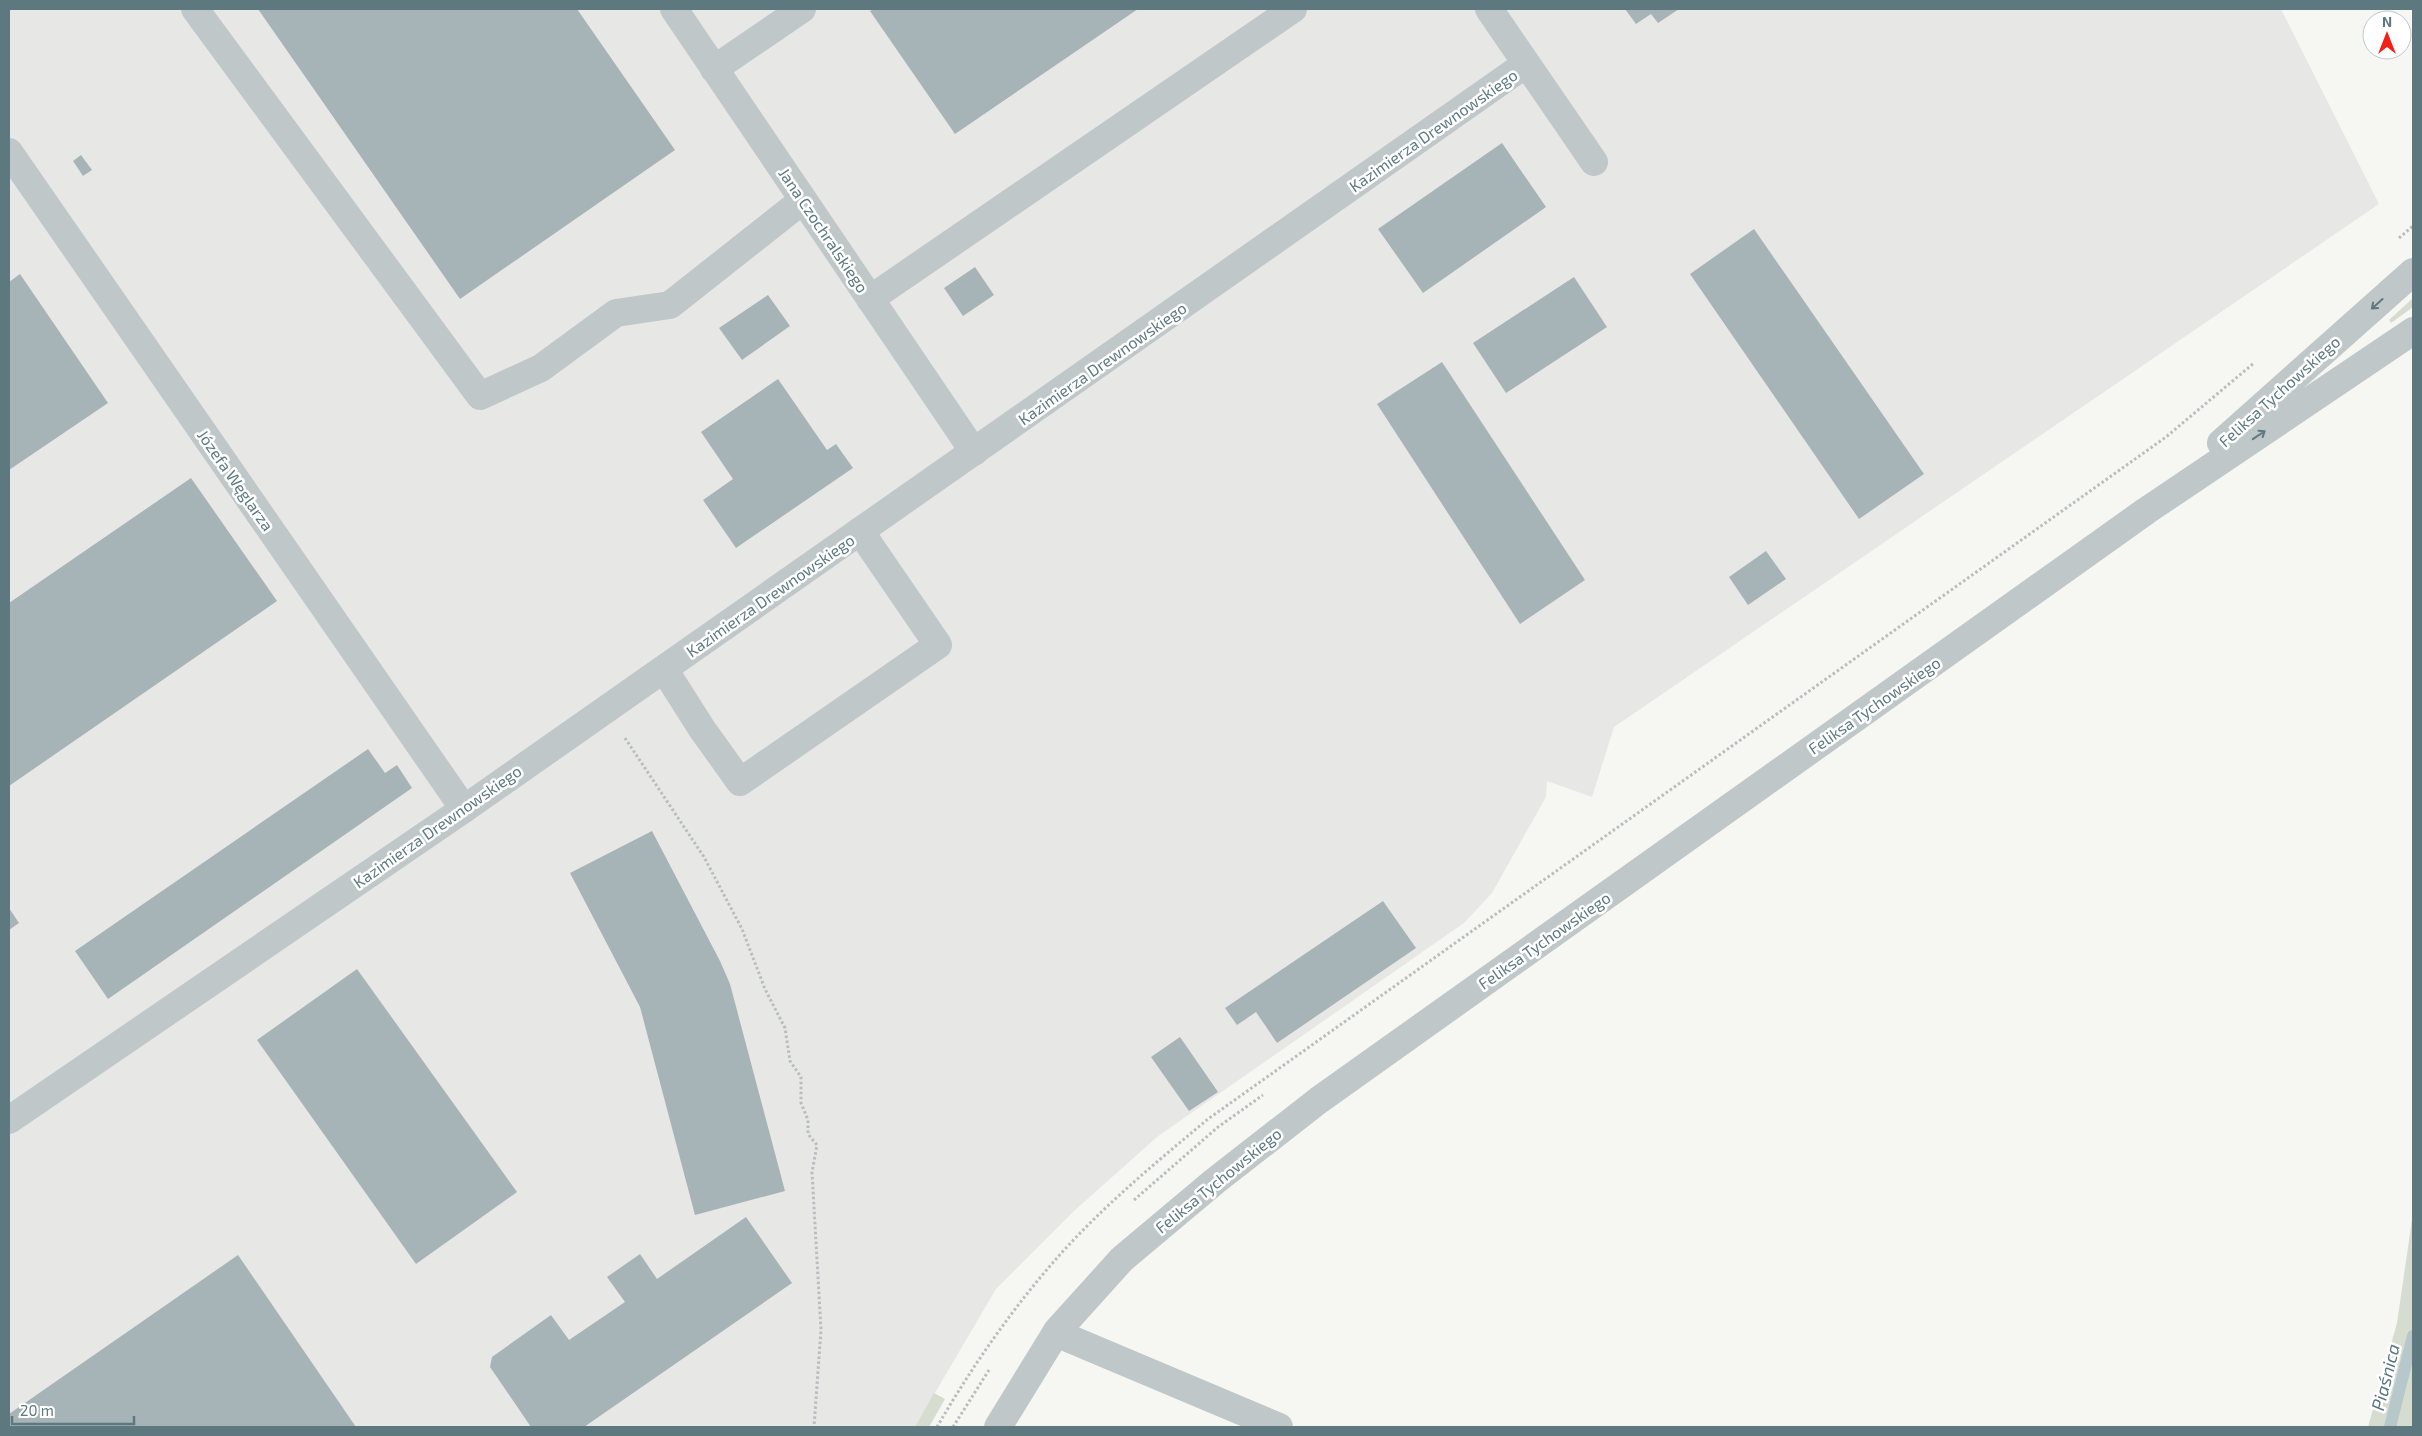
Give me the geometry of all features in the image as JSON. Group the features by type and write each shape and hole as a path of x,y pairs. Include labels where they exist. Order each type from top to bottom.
{"street":[{"path":"195,9 480,396 541,368 616,313 670,305 803,200"},
{"name":"Jana Czochralskiego","path":"674,9 974,452"},
{"path":"714,69 802,9"},
{"path":"870,299 1293,9"},
{"path":"1489,9 1594,162"},
{"name":"Kazimierza Drewnowskiego","path":"9,1120 464,809 1526,64"},
{"name":"Józefa Węglarza","path":"9,152 464,809"},
{"name":"Feliksa Tychowskiego","path":"2146,511 2413,272"},
{"name":"Feliksa Tychowskiego","path":"998,1427 1056,1333 1122,1259 1215,1181 1319,1100 2146,511 2413,331"},
{"path":"664,669 702,729 740,782 938,645 860,531"},
{"path":"1056,1333 1279,1427"}],"path":[{"path":"2392,245 2413,226"},
{"path":"937,1427 967,1377 1005,1322 1050,1265 1099,1214 1208,1119 2166,437 2262,356"},
{"path":"606,710 704,857 742,929 765,989 785,1028 790,1061 801,1077 801,1103 808,1120 808,1134 817,1145 812,1172 820,1330 814,1427"}],"shaded area":[{"path":"9,9 2281,9 2379,204 1614,727 1592,797 1547,781 1546,797 1492,893 1464,923 1157,1137 1074,1211 996,1289 915,1427 9,1427"},
{"path":"2413,298 2413,307 2391,323 2389,320"},
{"path":"2413,1213 2413,1427 2368,1427 2397,1323"},
{"path":"934,1393 945,1399 929,1427 915,1427"}],"building":[{"path":"258,9 577,9 675,150 460,299"},
{"path":"874,9 1138,9 955,134 870,11"},
{"path":"1625,9 1679,9 1658,23 1651,14 1636,24"},
{"path":"1502,143 1546,207 1423,293 1378,229"},
{"path":"81,155 92,170 83,176 73,161"},
{"path":"1754,229 1924,474 1859,519 1690,274"},
{"path":"975,267 994,295 963,316 944,288"},
{"path":"20,274 108,403 9,470 9,282"},
{"path":"1574,277 1607,327 1506,393 1473,343"},
{"path":"768,295 790,326 742,360 719,328"},
{"path":"1442,362 1585,580 1520,624 1377,404"},
{"path":"778,379 827,450 836,444 853,468 736,548 703,500 733,479 701,432"},
{"path":"191,478 277,601 9,786 9,603"},
{"path":"1766,551 1786,579 1748,605 1729,577"},
{"path":"368,749 385,773 397,765 412,788 108,999 75,951"},
{"path":"652,831 720,961 730,984 785,1191 695,1215 640,1007 570,873"},
{"path":"1383,901 1416,948 1277,1043 1256,1012 1237,1025 1225,1008"},
{"path":"9,908 19,923 9,930"},
{"path":"357,969 517,1192 416,1264 257,1040"},
{"path":"1180,1037 1218,1092 1189,1111 1151,1057"},
{"path":"746,1217 792,1283 584,1427 531,1427 490,1367 492,1357 551,1315 569,1340 625,1302 607,1277 640,1254 657,1279"},
{"path":"238,1255 356,1427 9,1427 9,1414"}],"waterway":[{"name":"Piaśnica","path":"2390,1427 2413,1336"}]}
